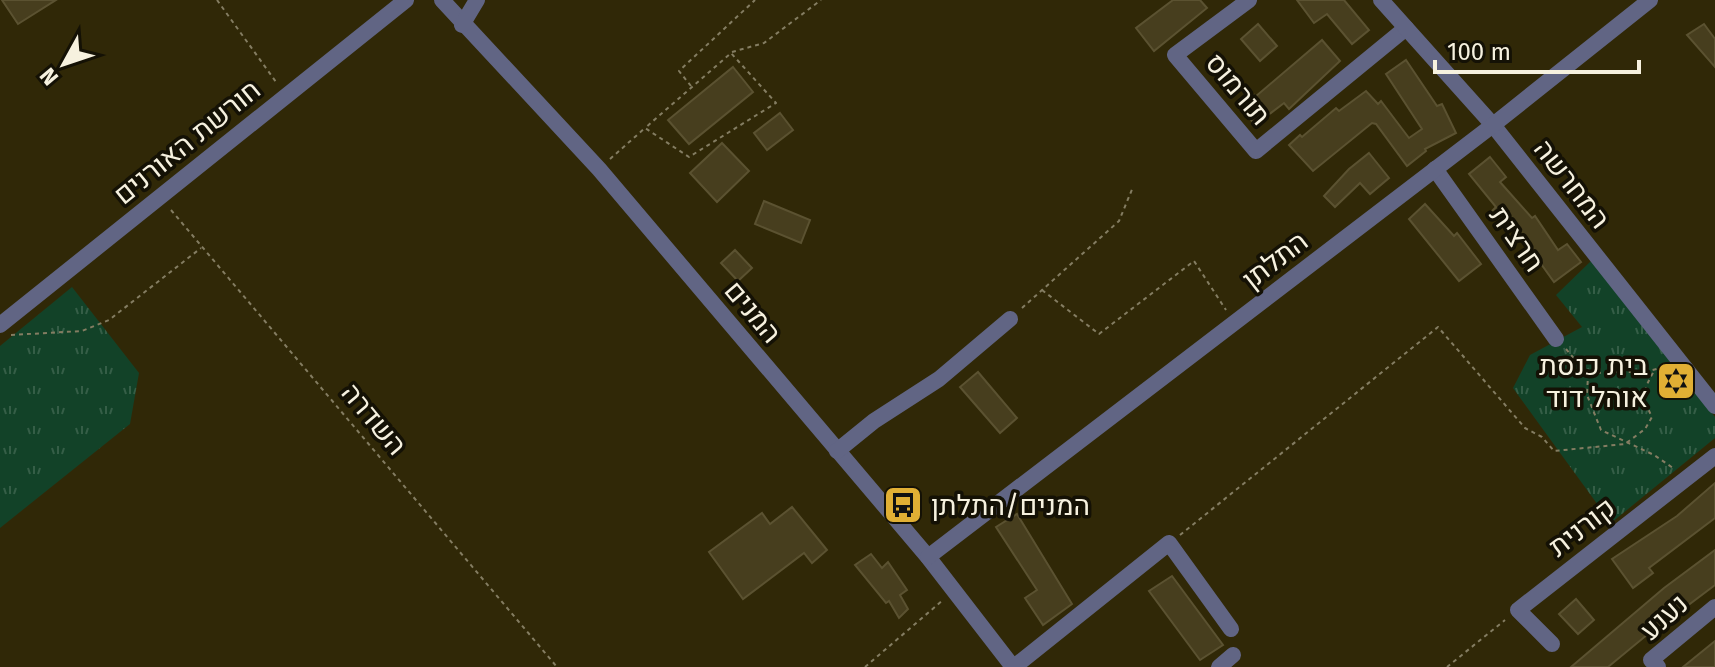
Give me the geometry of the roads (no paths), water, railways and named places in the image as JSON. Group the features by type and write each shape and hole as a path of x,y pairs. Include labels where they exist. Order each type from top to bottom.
{"street":[{"name":"חורשת האורנים","path":"4,330 160,197 406,0"},
{"name":"המנים","path":"442,0 599,169 928,557 1014,667"},
{"path":"462,25 477,0"},
{"name":"תורמוס","path":"1249,0 1175,55 1256,151 1406,28"},
{"name":"המחרשה","path":"1381,0 1493,125 1715,406"},
{"name":"התלתן","path":"928,557 1493,125 1650,0"},
{"name":"חרצית","path":"1435,169 1556,339"},
{"path":"837,451 874,421 939,379 1010,319"},
{"name":"קורנית","path":"1552,644 1518,610 1715,456"},
{"path":"1014,667 1169,543 1231,629"},
{"name":"נענע","path":"1658,667 1651,660 1715,607"},
{"path":"1219,667 1233,655"}],"place":[{"name":"בית כנסת אוהל דוד","path":"1676,381"},
{"name":"המנים/התלתן","path":"903,505"}]}
